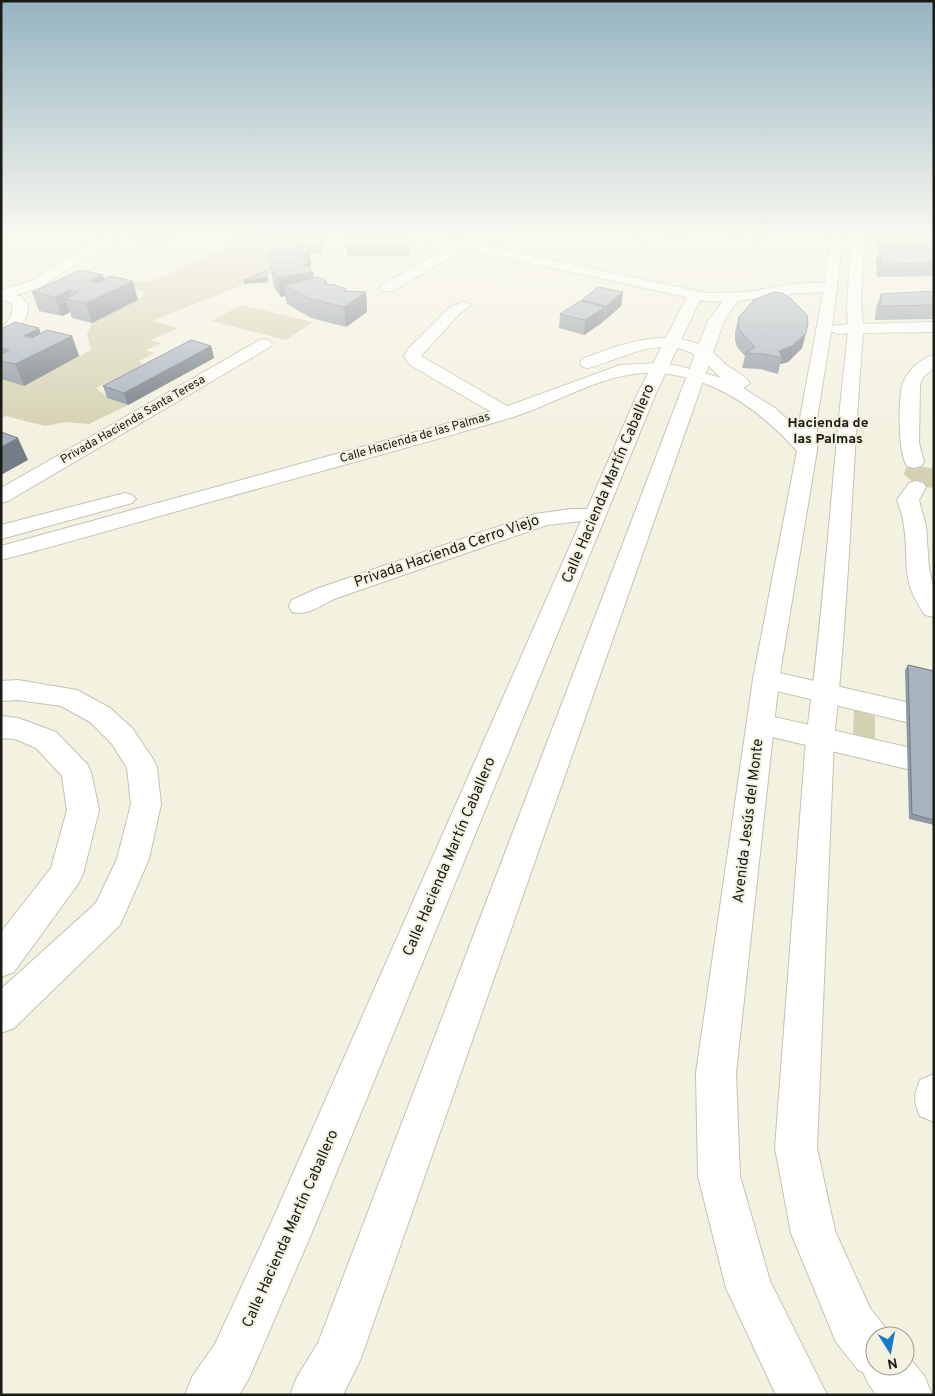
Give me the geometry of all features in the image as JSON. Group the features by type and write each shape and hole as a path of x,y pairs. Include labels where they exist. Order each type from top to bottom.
{"street":[{"path":"4,337 19,316 21,304 18,301"},
{"name":"Calle Hacienda Martín Caballero","path":"210,1395 232,1361 288,1237 660,367 693,301"},
{"path":"315,1395 341,1349 704,352 716,321 730,301"},
{"name":"Avenida Jesús del Monte","path":"802,1395 749,1288 719,1176 716,1073 766,679 829,301"},
{"path":"854,301 856,329 846,426 826,692 820,739 796,1148 813,1232 853,1325 865,1340"},
{"path":"463,306 455,310 414,352 412,357 498,408"},
{"path":"686,317 702,317 716,321"},
{"path":"824,328 934,327"},
{"name":"Calle Hacienda de las Palmas","path":"498,408 630,347 653,342 673,342 704,352 726,374 774,405 808,435"},
{"name":"Privada Hacienda Santa Teresa","path":"1,497 264,344"},
{"path":"924,463 909,443 911,384 916,374 934,360"},
{"name":"Calle Hacienda de las Palmas","path":"1,553 201,485 498,408 635,367 660,367 696,375 737,391 752,399 781,422 808,435"},
{"path":"924,463 905,464 900,469 901,475 906,481 925,489"},
{"path":"925,489 908,500 915,526 918,581 922,595 934,609"},
{"path":"1,532 146,494"},
{"name":"Privada Hacienda Cerro Viejo","path":"301,606 325,594 543,519 571,515 596,515"},
{"path":"766,679 906,712"},
{"path":"1,1015 108,914 133,859 146,804 142,767 122,736 100,715 67,697 7,695"},
{"path":"761,725 907,758"},
{"path":"1,727 18,729 46,740 76,772 83,810 66,874 1,960"},
{"path":"934,1094 934,1102"},
{"path":"893,1376 907,1395"}],"shaded area":[{"path":"136,301 202,301 152,321 179,328 151,340 162,343 146,350 155,353 139,361 145,366 96,388 110,399 128,405 89,424 66,422 45,426 6,416 1,418 1,379 24,385 91,350 87,334 92,323"},
{"path":"241,305 313,322 286,340 212,321"},
{"path":"915,465 934,469 934,488 918,484 904,474 906,468"},
{"path":"854,710 875,716 875,740 853,735"}],"building":[{"path":"321,301 353,301 344,307"},
{"path":"580,301 605,307 585,320 560,314"},
{"path":"587,301 612,301 606,306"},
{"path":"753,301 793,301 807,315 808,323 806,333 792,346 779,351 782,358 746,353 755,347 741,332 738,325 739,317"},
{"path":"880,301 934,301 934,305 880,306"},
{"path":"15,322 39,328 24,336 32,338 47,330 72,336 15,364 1,361 1,354 9,350 1,348 1,329"},
{"path":"191,340 211,346 124,393 103,386"},
{"path":"1,432 18,438 1,447"},
{"path":"908,665 934,671 934,820 912,814"}],"district":[{"name":"Hacienda de las Palmas","path":"828,432"}]}
